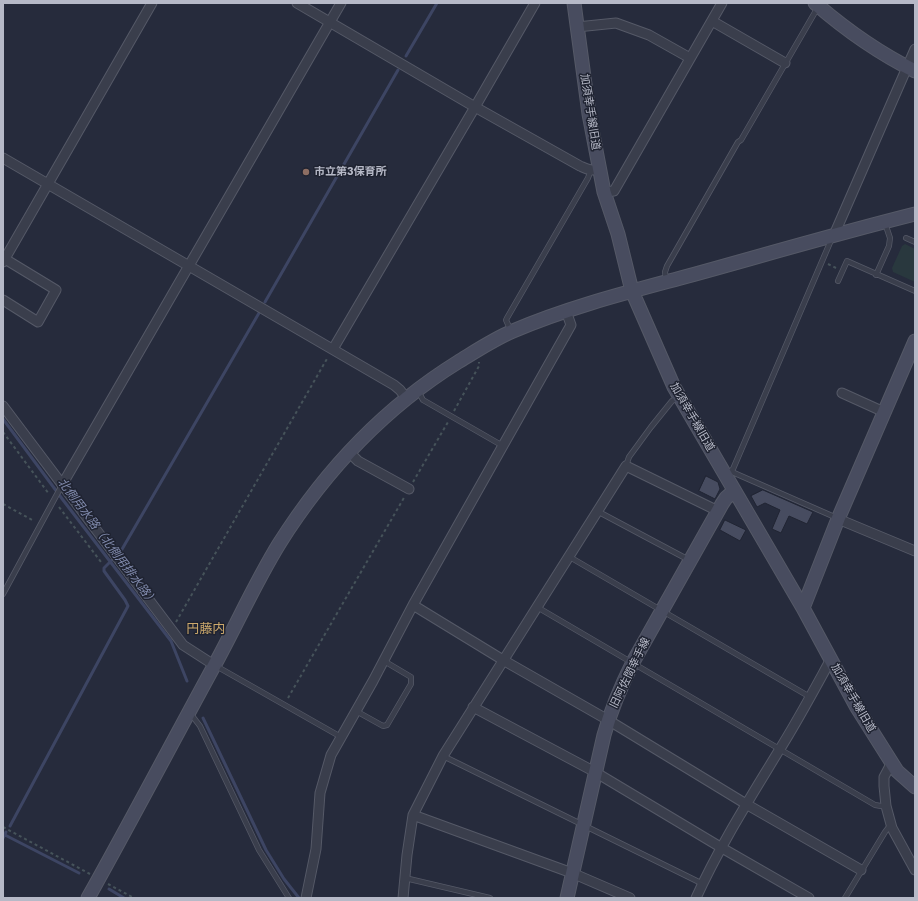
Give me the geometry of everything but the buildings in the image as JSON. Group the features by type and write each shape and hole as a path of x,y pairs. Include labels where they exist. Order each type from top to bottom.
{"street":[{"path":"3,300 38,322 56,290 4,260 152,3"},
{"path":"297,3 580,166 595,169"},
{"path":"62,485 341,3"},
{"path":"333,349 476,107 535,3"},
{"name":"加須幸手線旧道","path":"574,3 595,169 618,234 632,291 661,359 680,397 729,474 734,491 804,608 856,706 897,772 915,787"},
{"path":"604,192 614,190 722,3"},
{"path":"818,4 873,47 911,69"},
{"path":"712,21 785,63"},
{"path":"577,27 616,23 649,35 690,58"},
{"path":"834,235 911,69 915,49"},
{"path":"3,158 333,349 400,390 406,398"},
{"path":"88,898 278,546 319,486 374,426 406,398 440,373 475,351 511,332 566,311 632,291 915,214"},
{"path":"307,897 316,849 320,793 331,755 384,661 413,605 571,325 566,311"},
{"path":"804,608 838,519 915,341"},
{"path":"842,393 884,412"},
{"path":"3,406 183,645 214,665"},
{"path":"349,452 358,462 408,490"},
{"path":"403,898 413,815 443,756 626,466 718,511"},
{"name":"旧阿佐間幸手線","path":"566,898 608,720 621,686 718,511 726,498 734,491"},
{"path":"838,519 915,551"},
{"path":"413,605 503,660 608,720 746,804 861,870"},
{"path":"696,898 746,804 780,750 831,660"},
{"path":"473,707 595,772 809,898"},
{"path":"892,762 884,777 886,806 892,828 915,870"},
{"path":"413,815 572,873 630,898"}],"lane":[{"path":"666,282 665,272 667,266 818,4"},
{"path":"511,332 506,320 507,318 588,178 595,169"},
{"path":"876,275 889,246 890,238 884,222"},
{"path":"834,235 729,474 838,519"},
{"path":"906,238 915,242"},
{"path":"838,281 847,261 915,291"},
{"path":"418,390 423,400 503,446"},
{"path":"626,466 629,457 672,401 680,397"},
{"path":"3,594 62,485"},
{"path":"597,511 690,561"},
{"path":"568,556 810,697"},
{"path":"537,607 633,662 780,750 875,804 886,806"},
{"path":"356,711 383,726 387,725 411,684 411,677 384,661"},
{"path":"214,665 341,737"},
{"path":"189,712 200,726 259,850 289,898"},
{"path":"443,756 703,884"},
{"path":"845,898 885,832 888,828 892,828"},
{"path":"405,878 490,898"}],"path":[{"path":"172,630 333,349"},
{"path":"284,705 479,366 475,351"},
{"path":"3,432 42,484"},
{"path":"3,504 40,524"},
{"path":"66,515 102,562"},
{"path":"3,827 134,898"}],"shaded area":[{"path":"905,244 915,249 915,282 893,272 892,268 902,246"}],"waterway":[{"path":"406,56 437,3"},
{"path":"265,302 398,70"},
{"path":"10,826 128,606 104,571 104,568 121,551 259,313"},
{"name":"北側用水路（北側用排水路）","path":"3,419 171,641 187,681"},
{"name":"北側用水路（北側用排水路）","path":"203,718 266,850 284,879 299,898"},
{"path":"3,838 6,832"},
{"path":"5,835 79,873"},
{"path":"109,889 124,898"}],"place":[{"name":"市立第3保育所","path":"306,172"}],"district":[{"name":"円藤内","path":"206,629"}]}
